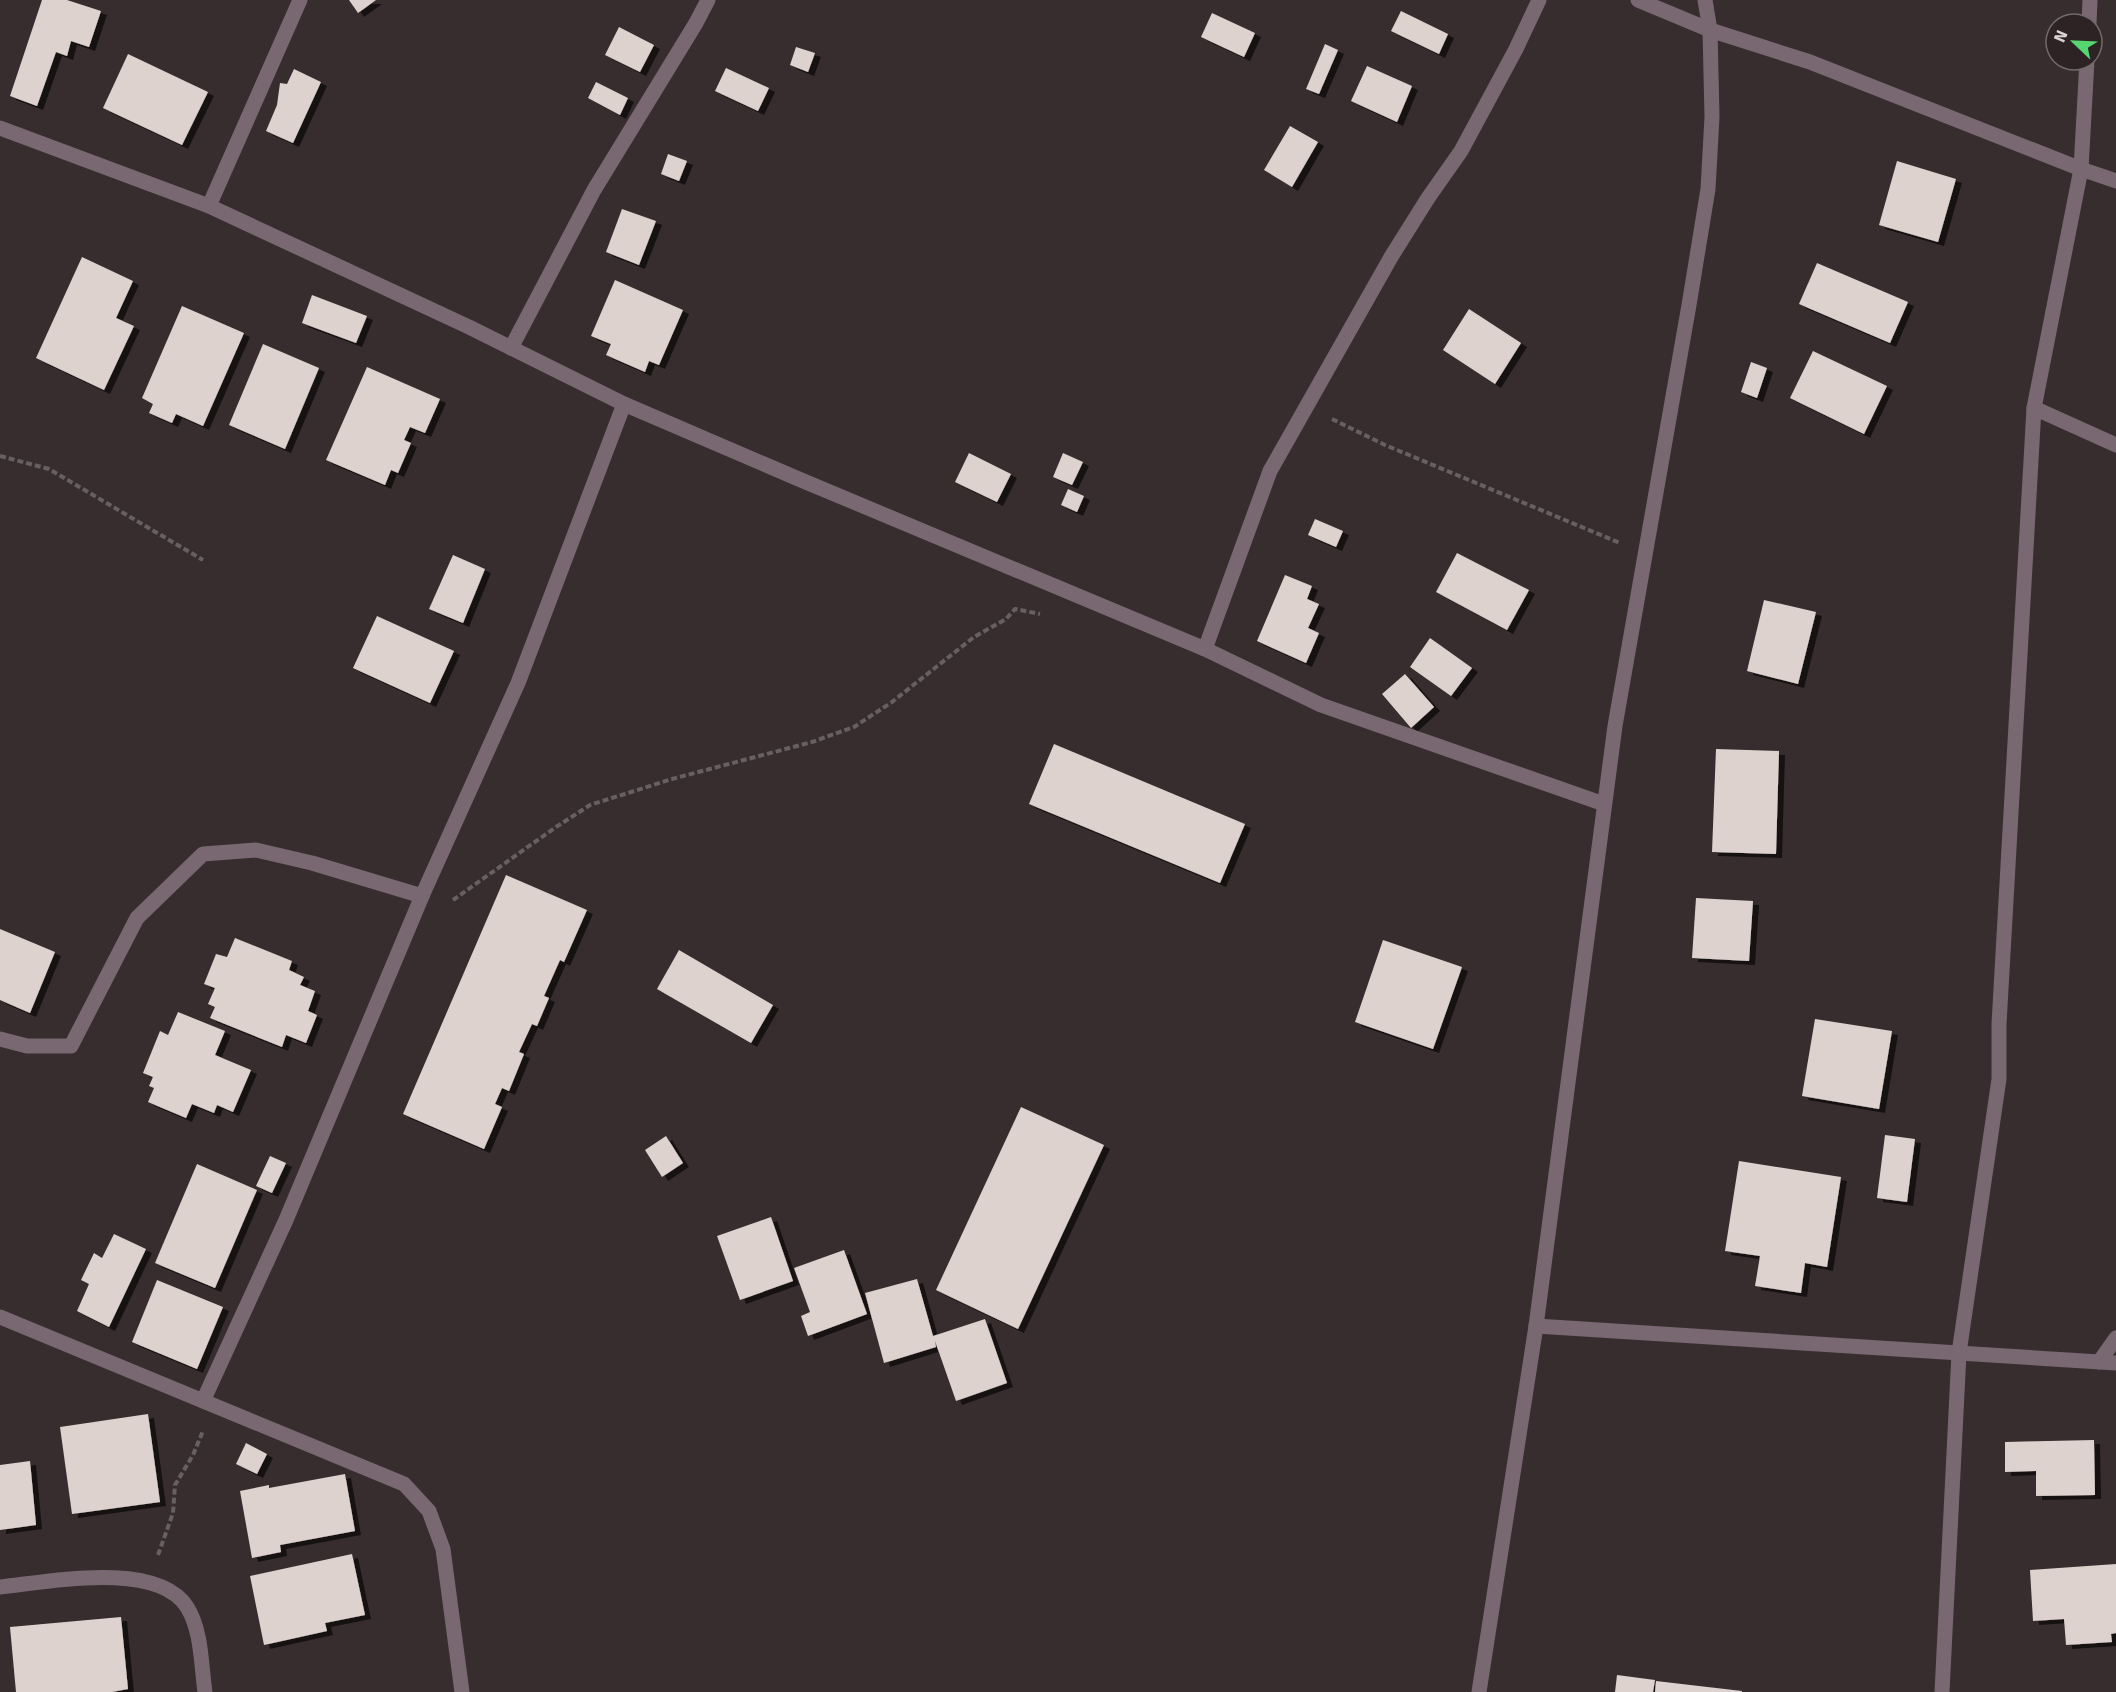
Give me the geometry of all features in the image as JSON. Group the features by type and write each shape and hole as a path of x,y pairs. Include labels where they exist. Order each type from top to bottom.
{"street":[{"path":"209,206 300,0"},
{"path":"511,348 594,190 708,0"},
{"path":"1205,649 1270,471 1391,257 1461,151 1539,0"},
{"path":"1638,0 1710,30 1810,62 2116,181"},
{"path":"1479,1692 1536,1326 1604,804 1707,189 1712,117 1710,30 1705,0"},
{"path":"1942,1692 1959,1353 1999,1079 2000,1012 2034,408 2081,169 2086,72"},
{"path":"0,128 209,206 511,348 624,404 1205,649 1321,705 1604,804"},
{"path":"208,1404 422,896 518,683 624,404"},
{"path":"2034,408 2116,445"},
{"path":"0,1039 27,1046 71,1046 137,918 203,854 256,850 312,863 422,896"},
{"path":"0,1317 404,1484 429,1510 443,1549 462,1692"},
{"path":"1536,1326 2116,1363"},
{"path":"2099,1362 2116,1338"},
{"path":"0,1587 104,1577 140,1579 172,1593 187,1606 196,1626 205,1692"}],"path":[{"path":"1307,406 1385,445 1645,553"},
{"path":"0,456 49,469 203,560"},
{"path":"413,917 450,902 590,805 672,779 812,742 854,727 892,702 974,637 1006,619 1015,609 1048,616"},
{"path":"155,1586 160,1546 168,1531 173,1513 175,1485 193,1455 208,1404"}],"building":[{"path":"42,0 67,0 101,11 89,47 71,41 67,56 56,52 37,106 10,96"},
{"path":"349,0 376,0 358,13"},
{"path":"1401,11 1448,34 1439,54 1391,31"},
{"path":"1212,13 1255,33 1244,57 1201,37"},
{"path":"619,27 654,45 640,72 605,55"},
{"path":"1325,44 1338,50 1319,94 1306,89"},
{"path":"796,47 815,53 808,72 790,65"},
{"path":"128,54 208,92 182,145 103,108"},
{"path":"1367,66 1412,86 1397,122 1351,101"},
{"path":"726,68 769,88 758,111 715,91"},
{"path":"294,69 321,82 293,143 266,131 277,105 280,83 287,84"},
{"path":"596,82 628,98 620,115 588,98"},
{"path":"1290,126 1318,142 1292,187 1264,170"},
{"path":"668,154 687,161 679,181 661,174"},
{"path":"1897,161 1956,179 1938,242 1879,225"},
{"path":"622,209 656,221 639,265 606,252"},
{"path":"82,257 133,281 116,318 134,326 104,390 36,358"},
{"path":"1817,263 1908,302 1890,343 1799,304"},
{"path":"615,280 683,310 659,365 649,361 645,372 606,355 611,344 591,336"},
{"path":"312,295 367,316 356,343 302,323"},
{"path":"182,306 244,333 203,426 176,414 172,423 149,413 153,404 142,398"},
{"path":"1469,309 1521,343 1495,384 1443,350"},
{"path":"263,344 319,368 285,449 229,425"},
{"path":"1813,351 1887,386 1864,434 1790,398"},
{"path":"1751,362 1767,368 1757,398 1741,392"},
{"path":"367,367 440,399 425,433 410,427 404,440 411,443 398,473 391,470 385,485 326,460"},
{"path":"969,453 1011,474 997,502 955,482"},
{"path":"1063,453 1083,462 1072,485 1053,477"},
{"path":"1068,489 1084,496 1077,512 1061,505"},
{"path":"1315,519 1343,531 1336,547 1308,535"},
{"path":"1457,553 1529,590 1507,630 1436,592"},
{"path":"453,555 485,569 463,623 429,609"},
{"path":"1285,575 1312,586 1307,599 1319,604 1308,628 1319,633 1306,663 1257,641"},
{"path":"1764,600 1816,612 1798,684 1747,671"},
{"path":"377,616 454,651 430,703 353,668"},
{"path":"1430,638 1472,668 1451,696 1410,667"},
{"path":"1405,674 1434,707 1411,728 1382,694"},
{"path":"1054,744 1245,824 1220,883 1029,804"},
{"path":"1716,749 1779,751 1776,854 1712,852"},
{"path":"506,875 587,910 564,962 560,960 544,996 549,998 537,1026 532,1024 519,1052 524,1054 509,1091 502,1088 495,1104 502,1107 484,1149 403,1114"},
{"path":"1696,898 1753,901 1749,961 1692,958"},
{"path":"0,929 55,952 30,1013 0,1000"},
{"path":"235,938 292,961 289,970 304,977 300,985 315,991 308,1011 317,1015 306,1043 286,1035 282,1047 210,1018 215,1007 208,1004 215,988 204,984 216,954 227,957"},
{"path":"1383,940 1462,967 1433,1049 1355,1022"},
{"path":"679,950 773,1005 751,1043 657,989"},
{"path":"178,1012 225,1031 215,1055 251,1070 233,1112 217,1105 214,1113 192,1104 186,1118 148,1102 154,1088 149,1086 153,1077 143,1073 160,1031 168,1035"},
{"path":"1815,1019 1892,1031 1879,1109 1802,1096"},
{"path":"1021,1107 1104,1145 1018,1329 936,1290"},
{"path":"1885,1135 1915,1139 1907,1202 1877,1198"},
{"path":"666,1136 683,1163 662,1177 645,1150"},
{"path":"270,1156 286,1163 272,1193 256,1186"},
{"path":"1739,1161 1841,1177 1827,1267 1805,1263 1801,1293 1755,1286 1760,1256 1725,1251"},
{"path":"197,1164 257,1190 215,1288 155,1263"},
{"path":"771,1217 793,1281 740,1300 717,1236"},
{"path":"114,1234 146,1249 109,1327 77,1311 89,1284 81,1280 94,1253 102,1258"},
{"path":"844,1250 867,1314 808,1336 801,1316 810,1312 794,1268"},
{"path":"917,1279 933,1336 985,1319 1007,1383 956,1401 935,1341 936,1347 884,1363 865,1293"},
{"path":"157,1280 223,1307 197,1369 132,1342"},
{"path":"148,1414 160,1502 72,1514 60,1427"},
{"path":"2094,1440 2095,1495 2036,1496 2036,1471 2005,1472 2005,1442"},
{"path":"246,1443 267,1454 257,1474 236,1464"},
{"path":"30,1461 36,1525 0,1530 0,1465"},
{"path":"345,1474 355,1531 280,1545 281,1552 252,1558 240,1491"},
{"path":"352,1554 365,1615 325,1623 327,1631 264,1645 250,1576"},
{"path":"2116,1564 2116,1633 2111,1634 2112,1642 2066,1645 2064,1619 2033,1621 2030,1570"},
{"path":"121,1617 128,1689 112,1692 16,1692 10,1627"},
{"path":"1617,1675 1655,1680 1653,1692 1615,1692"},
{"path":"1656,1681 1742,1691 1742,1692 1655,1692"}]}
